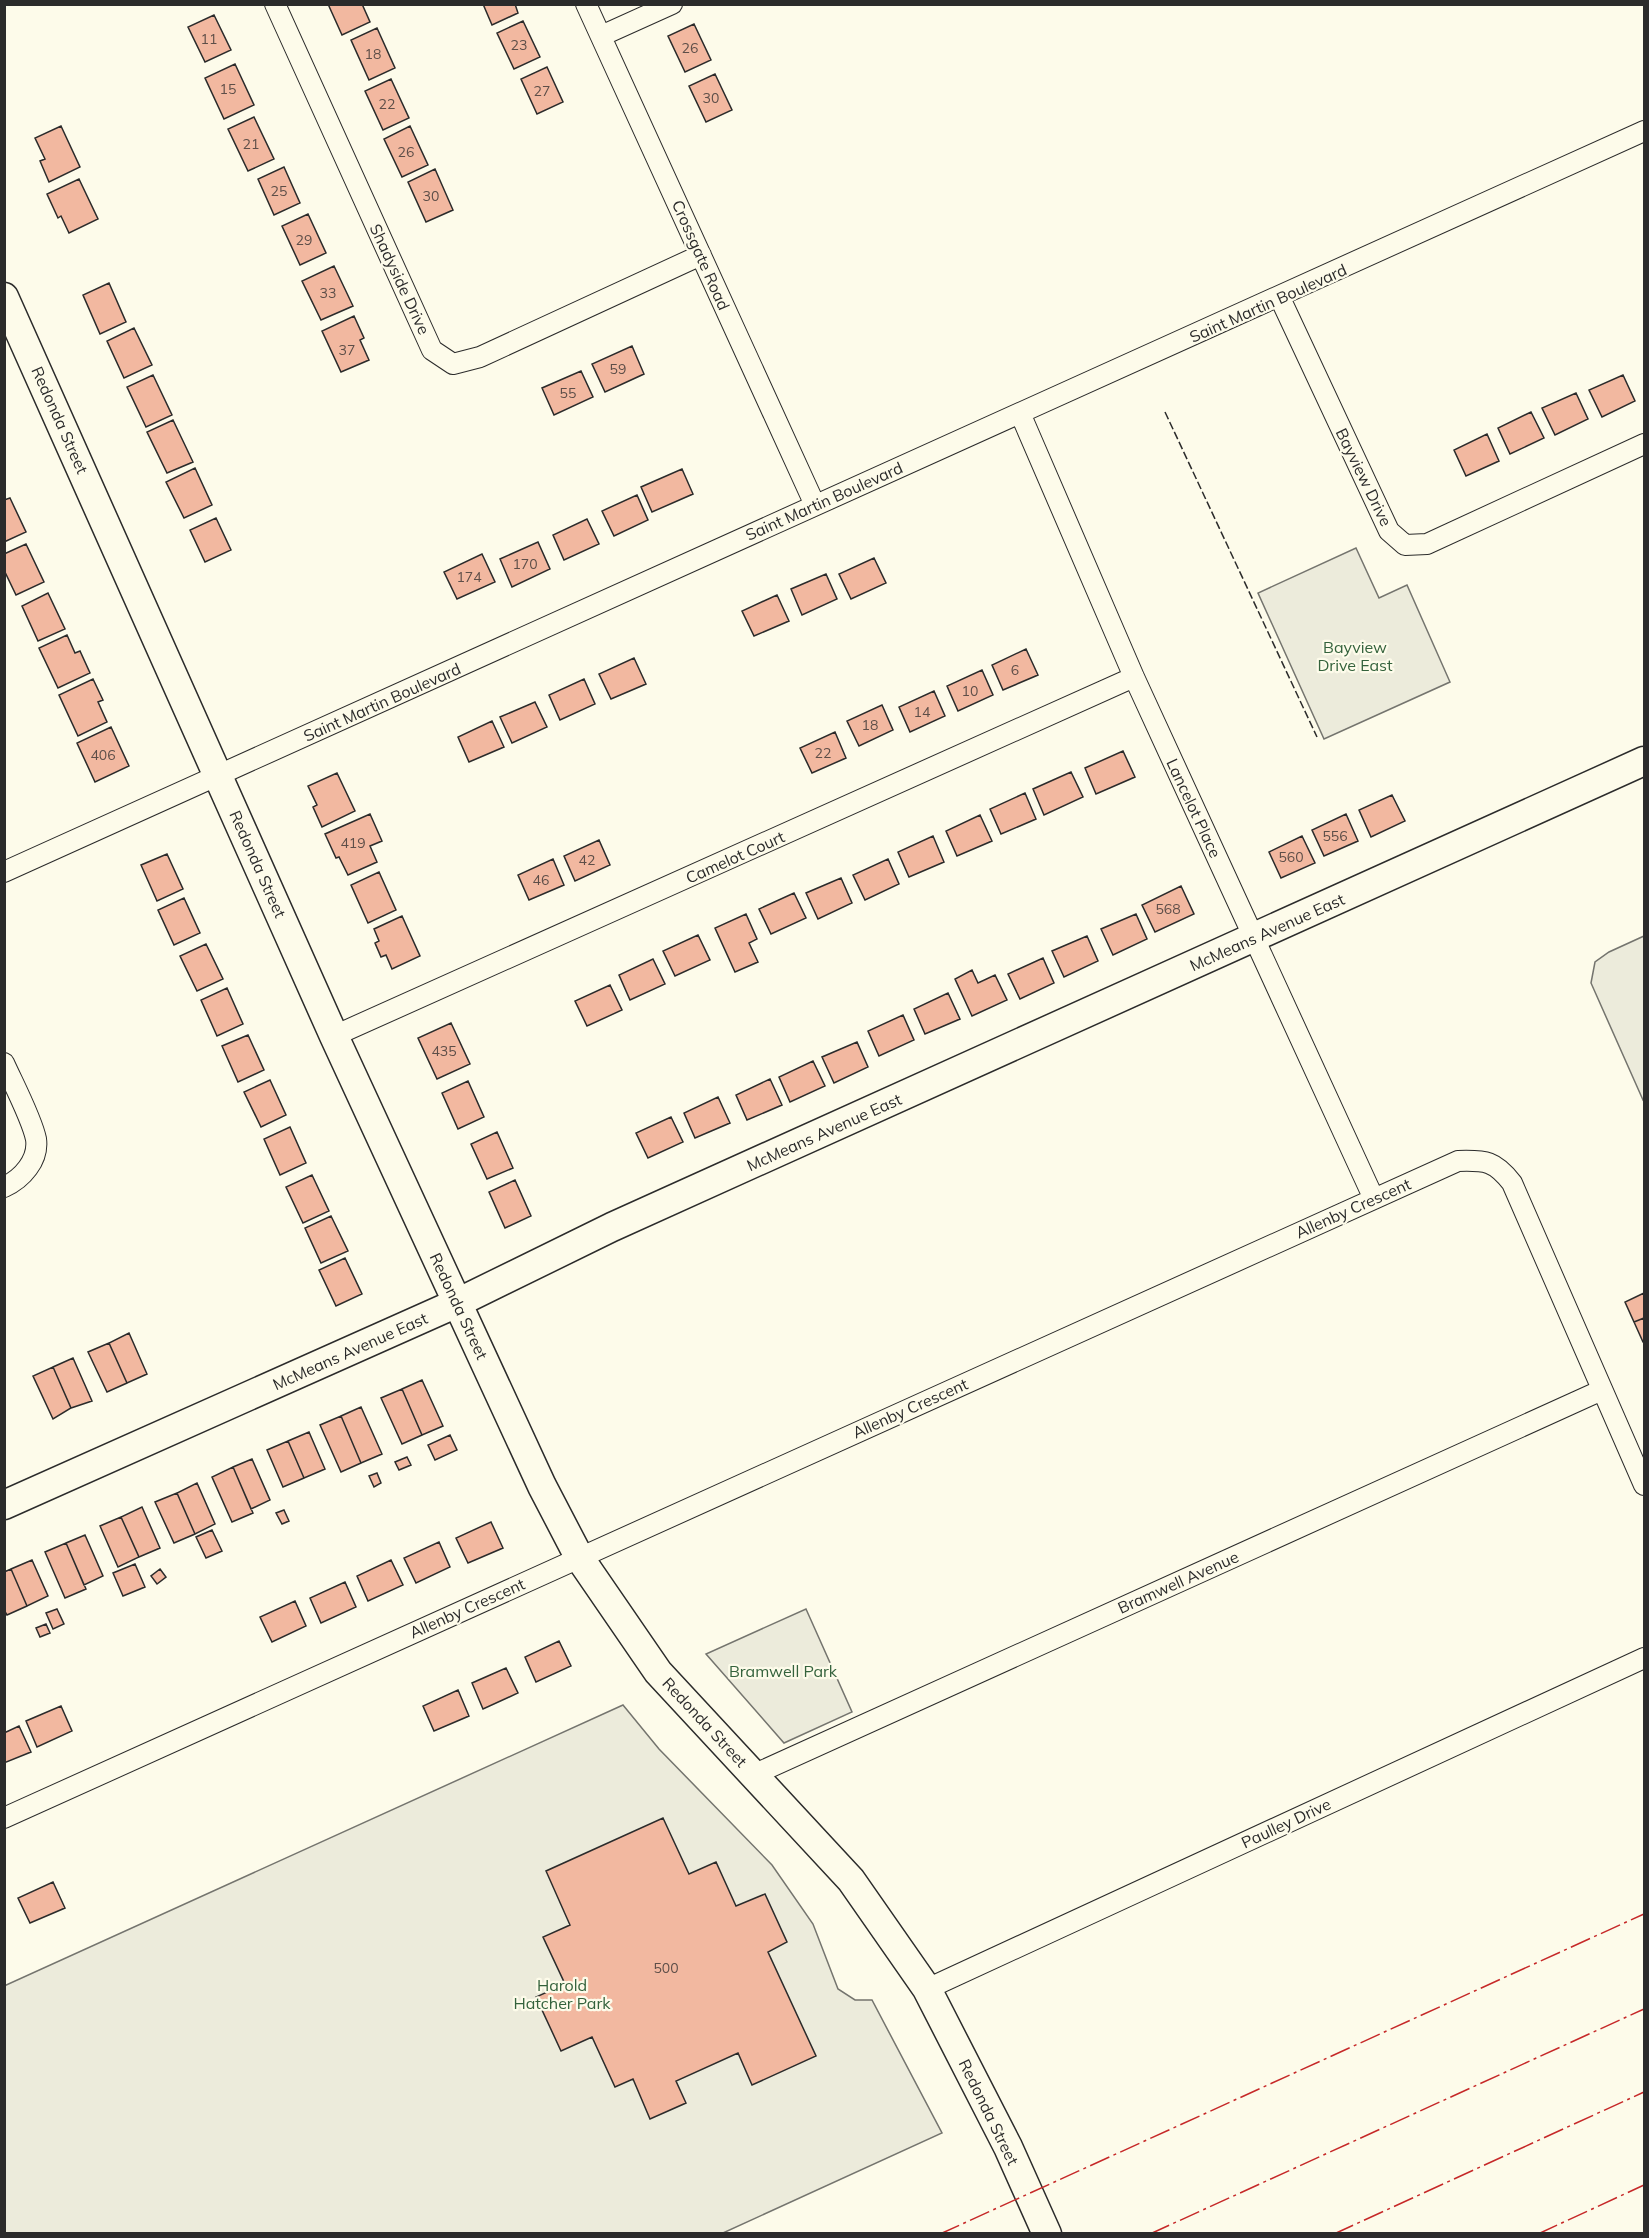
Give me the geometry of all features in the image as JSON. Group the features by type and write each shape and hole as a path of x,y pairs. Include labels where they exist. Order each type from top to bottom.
{"street":[{"name":"Shadyside Drive","path":"275,4 432,350 453,364 480,357 700,255"},
{"name":"Crossgate Road","path":"586,4 815,505"},
{"path":"601,36 672,4"},
{"name":"Saint Martin Boulevard","path":"4,872 1644,132"},
{"name":"Redonda Street","path":"4,297 334,1036 537,1475 579,1557 658,1672 851,1880 927,1989 1008,2147 1047,2234"},
{"name":"Bayview Drive","path":"1280,298 1389,531 1405,545 1427,544 1644,444"},
{"name":"Lancelot Place","path":"1020,413 1134,677 1374,1199"},
{"name":"Camelot Court","path":"334,1036 1134,677"},
{"name":"McMeans Avenue East","path":"4,1505 457,1303 612,1227 1644,761"},
{"path":"4,1063 36,1140 32,1164 15,1182 4,1187"},
{"name":"Allenby Crescent","path":"4,1818 1458,1161 1481,1160 1500,1168 1512,1183 1644,1485"},
{"name":"Bramwell Avenue","path":"753,1775 1602,1390"},
{"name":"Paulley Drive","path":"927,1989 1644,1658"}],"green space":[{"name":"Bayview Drive East","path":"1356,548 1379,598 1407,585 1450,682 1324,739 1258,593"},
{"path":"1644,936 1643,1100 1591,983 1595,962 1609,952"},
{"name":"Bramwell Park","path":"806,1609 852,1712 784,1743 706,1654"},
{"name":"Harold Hatcher Park","path":"623,1705 659,1749 772,1865 813,1924 838,1989 855,2000 872,2000 942,2133 723,2233 5,2233 4,1986"}],"building":[{"path":"328,4 362,4 370,22 342,35"},
{"path":"483,4 515,4 518,13 492,25"},
{"path":"214,15 231,50 205,62 188,27"},
{"path":"523,21 540,57 514,69 497,33"},
{"path":"694,24 711,60 685,72 668,36"},
{"path":"377,28 395,68 369,80 351,40"},
{"path":"235,64 254,105 224,119 205,78"},
{"path":"547,67 563,102 537,114 521,79"},
{"path":"715,74 732,110 706,122 689,86"},
{"path":"391,79 409,118 383,130 365,91"},
{"path":"254,117 274,159 248,171 228,129"},
{"path":"61,126 80,167 49,182 40,161 45,159 35,138"},
{"path":"410,126 428,165 402,177 384,139"},
{"path":"284,167 300,203 274,215 258,179"},
{"path":"435,169 453,210 426,222 408,182"},
{"path":"79,179 98,219 69,233 61,216 58,218 47,194"},
{"path":"308,214 326,253 300,265 282,226"},
{"path":"334,266 353,306 321,320 302,281"},
{"path":"109,283 126,322 100,334 83,295"},
{"path":"354,316 364,338 360,340 369,360 341,372 322,331"},
{"path":"134,328 152,365 124,378 107,341"},
{"path":"632,346 644,374 605,392 592,364"},
{"path":"581,371 593,397 554,415 542,388"},
{"path":"153,375 172,415 146,427 127,387"},
{"path":"1623,375 1635,401 1602,417 1589,390"},
{"path":"1576,393 1588,419 1555,435 1542,408"},
{"path":"1531,412 1544,438 1510,454 1498,428"},
{"path":"173,420 193,462 167,473 147,432"},
{"path":"1487,434 1499,461 1466,476 1454,450"},
{"path":"195,468 212,505 184,518 166,482"},
{"path":"682,469 693,494 652,512 641,487"},
{"path":"637,495 648,520 614,536 602,511"},
{"path":"10,498 26,532 4,542 4,500"},
{"path":"216,518 231,550 205,562 190,530"},
{"path":"587,519 599,544 564,560 553,535"},
{"path":"538,542 550,569 512,587 500,559"},
{"path":"26,544 44,582 16,595 4,570 4,554"},
{"path":"482,554 495,582 457,599 444,572"},
{"path":"874,558 886,583 851,599 839,574"},
{"path":"826,574 837,599 802,615 791,589"},
{"path":"48,593 65,629 38,641 22,606"},
{"path":"777,595 789,621 754,636 742,611"},
{"path":"67,635 75,653 80,651 90,673 58,688 39,648"},
{"path":"1026,649 1038,675 1003,690 992,665"},
{"path":"634,658 646,684 611,699 599,674"},
{"path":"982,670 993,695 958,711 947,686"},
{"path":"93,679 103,700 98,702 107,722 78,736 59,695"},
{"path":"584,679 595,704 560,720 549,695"},
{"path":"934,691 945,716 910,732 899,707"},
{"path":"535,702 547,727 512,743 500,717"},
{"path":"882,705 893,730 859,746 847,721"},
{"path":"492,721 504,747 469,762 458,737"},
{"path":"111,727 129,766 95,782 77,743"},
{"path":"835,732 846,758 812,773 800,748"},
{"path":"1123,751 1135,777 1096,794 1085,768"},
{"path":"1071,772 1083,797 1044,815 1033,789"},
{"path":"337,773 355,811 322,827 313,807 317,805 308,786"},
{"path":"1025,793 1036,819 1001,834 990,809"},
{"path":"1392,795 1405,821 1371,837 1359,810"},
{"path":"370,814 382,841 370,846 377,862 348,875 339,857 336,858 325,834"},
{"path":"1346,814 1358,841 1324,856 1312,830"},
{"path":"980,815 992,841 957,856 946,831"},
{"path":"933,836 944,862 909,877 898,852"},
{"path":"1302,836 1315,863 1281,878 1269,852"},
{"path":"599,840 610,865 575,881 564,856"},
{"path":"167,854 183,889 157,901 141,865"},
{"path":"553,859 564,885 529,900 518,875"},
{"path":"888,859 899,884 865,900 853,875"},
{"path":"379,872 396,910 368,923 351,885"},
{"path":"841,878 852,903 818,919 806,893"},
{"path":"1181,886 1194,914 1155,932 1142,905"},
{"path":"794,893 806,918 771,934 759,909"},
{"path":"184,898 200,933 174,945 158,910"},
{"path":"746,914 757,939 749,943 758,962 735,972 715,928"},
{"path":"1136,914 1147,939 1113,955 1101,929"},
{"path":"402,916 420,956 392,969 386,955 381,957 375,943 379,941 374,929"},
{"path":"698,935 710,960 675,976 663,951"},
{"path":"1087,936 1098,961 1064,977 1052,951"},
{"path":"206,944 223,979 197,991 180,956"},
{"path":"1043,958 1054,983 1020,999 1008,974"},
{"path":"653,959 665,984 630,1000 619,975"},
{"path":"972,970 978,983 995,975 1007,1000 972,1016 955,979"},
{"path":"610,985 622,1010 587,1026 575,1001"},
{"path":"227,988 243,1024 217,1036 201,1000"},
{"path":"948,993 960,1019 925,1034 914,1009"},
{"path":"903,1015 914,1040 879,1056 868,1031"},
{"path":"451,1023 470,1064 437,1079 418,1038"},
{"path":"248,1035 264,1070 238,1082 222,1046"},
{"path":"857,1042 868,1067 834,1083 822,1057"},
{"path":"813,1061 825,1086 790,1102 779,1077"},
{"path":"770,1079 782,1105 747,1120 736,1095"},
{"path":"270,1080 286,1115 261,1127 244,1092"},
{"path":"468,1081 484,1117 458,1129 442,1093"},
{"path":"718,1097 730,1123 695,1138 684,1113"},
{"path":"671,1117 683,1142 648,1158 636,1133"},
{"path":"290,1127 306,1163 280,1175 264,1139"},
{"path":"497,1132 513,1168 487,1179 471,1144"},
{"path":"312,1175 329,1211 303,1223 286,1187"},
{"path":"515,1180 531,1216 505,1228 489,1192"},
{"path":"331,1216 348,1251 321,1263 305,1228"},
{"path":"345,1258 362,1294 336,1306 319,1270"},
{"path":"1644,1293 1644,1318 1634,1322 1625,1302"},
{"path":"1644,1318 1644,1342 1643,1342 1634,1322"},
{"path":"129,1333 147,1374 127,1383 109,1343"},
{"path":"109,1343 127,1383 107,1392 88,1352"},
{"path":"73,1358 92,1401 71,1408 53,1367"},
{"path":"53,1367 71,1408 53,1419 33,1376"},
{"path":"422,1380 443,1426 422,1435 402,1389"},
{"path":"402,1389 422,1435 402,1444 381,1398"},
{"path":"361,1407 382,1454 361,1463 341,1416"},
{"path":"341,1416 361,1463 341,1472 320,1425"},
{"path":"309,1432 325,1469 304,1478 288,1441"},
{"path":"450,1435 457,1450 435,1460 428,1445"},
{"path":"288,1441 304,1478 283,1487 267,1450"},
{"path":"407,1457 411,1465 399,1470 395,1462"},
{"path":"252,1459 270,1500 251,1509 233,1467"},
{"path":"233,1467 253,1513 232,1522 212,1477"},
{"path":"377,1473 381,1483 374,1487 369,1476"},
{"path":"197,1483 215,1524 195,1534 177,1493"},
{"path":"177,1493 195,1534 174,1543 155,1502"},
{"path":"142,1507 160,1548 139,1557 121,1517"},
{"path":"284,1510 289,1521 282,1524 276,1513"},
{"path":"121,1517 139,1557 118,1567 100,1526"},
{"path":"491,1522 503,1548 468,1563 456,1538"},
{"path":"212,1530 222,1551 206,1558 196,1537"},
{"path":"85,1535 103,1576 84,1585 66,1543"},
{"path":"439,1542 450,1567 416,1583 404,1558"},
{"path":"66,1543 86,1589 65,1598 45,1552"},
{"path":"32,1560 48,1596 27,1606 11,1569"},
{"path":"391,1560 403,1585 368,1601 357,1576"},
{"path":"135,1564 145,1587 123,1596 113,1573"},
{"path":"11,1569 27,1606 7,1615 4,1610 4,1572"},
{"path":"160,1569 166,1577 157,1584 151,1576"},
{"path":"345,1582 356,1607 321,1623 310,1598"},
{"path":"295,1601 306,1626 272,1642 260,1617"},
{"path":"57,1609 64,1624 53,1629 46,1613"},
{"path":"46,1624 50,1633 40,1637 36,1628"},
{"path":"559,1641 571,1666 536,1682 525,1657"},
{"path":"506,1668 518,1693 483,1709 472,1683"},
{"path":"458,1690 469,1716 434,1731 423,1706"},
{"path":"61,1706 72,1731 37,1747 26,1721"},
{"path":"19,1726 31,1752 4,1763 4,1733"},
{"path":"663,1818 689,1874 716,1862 736,1906 765,1894 787,1942 768,1952 816,2056 752,2085 738,2053 676,2081 686,2103 650,2119 633,2079 615,2087 592,2037 561,2051 536,1997 565,1984 543,1937 570,1925 546,1871"},
{"path":"53,1882 65,1908 30,1923 18,1898"}],"fence":[{"path":"1165,412 1317,737"}],"power":[{"path":"940,2234 1644,1914"},
{"path":"1150,2234 1644,2009"},
{"path":"1334,2234 1644,2092"},
{"path":"1538,2234 1644,2185"}]}
